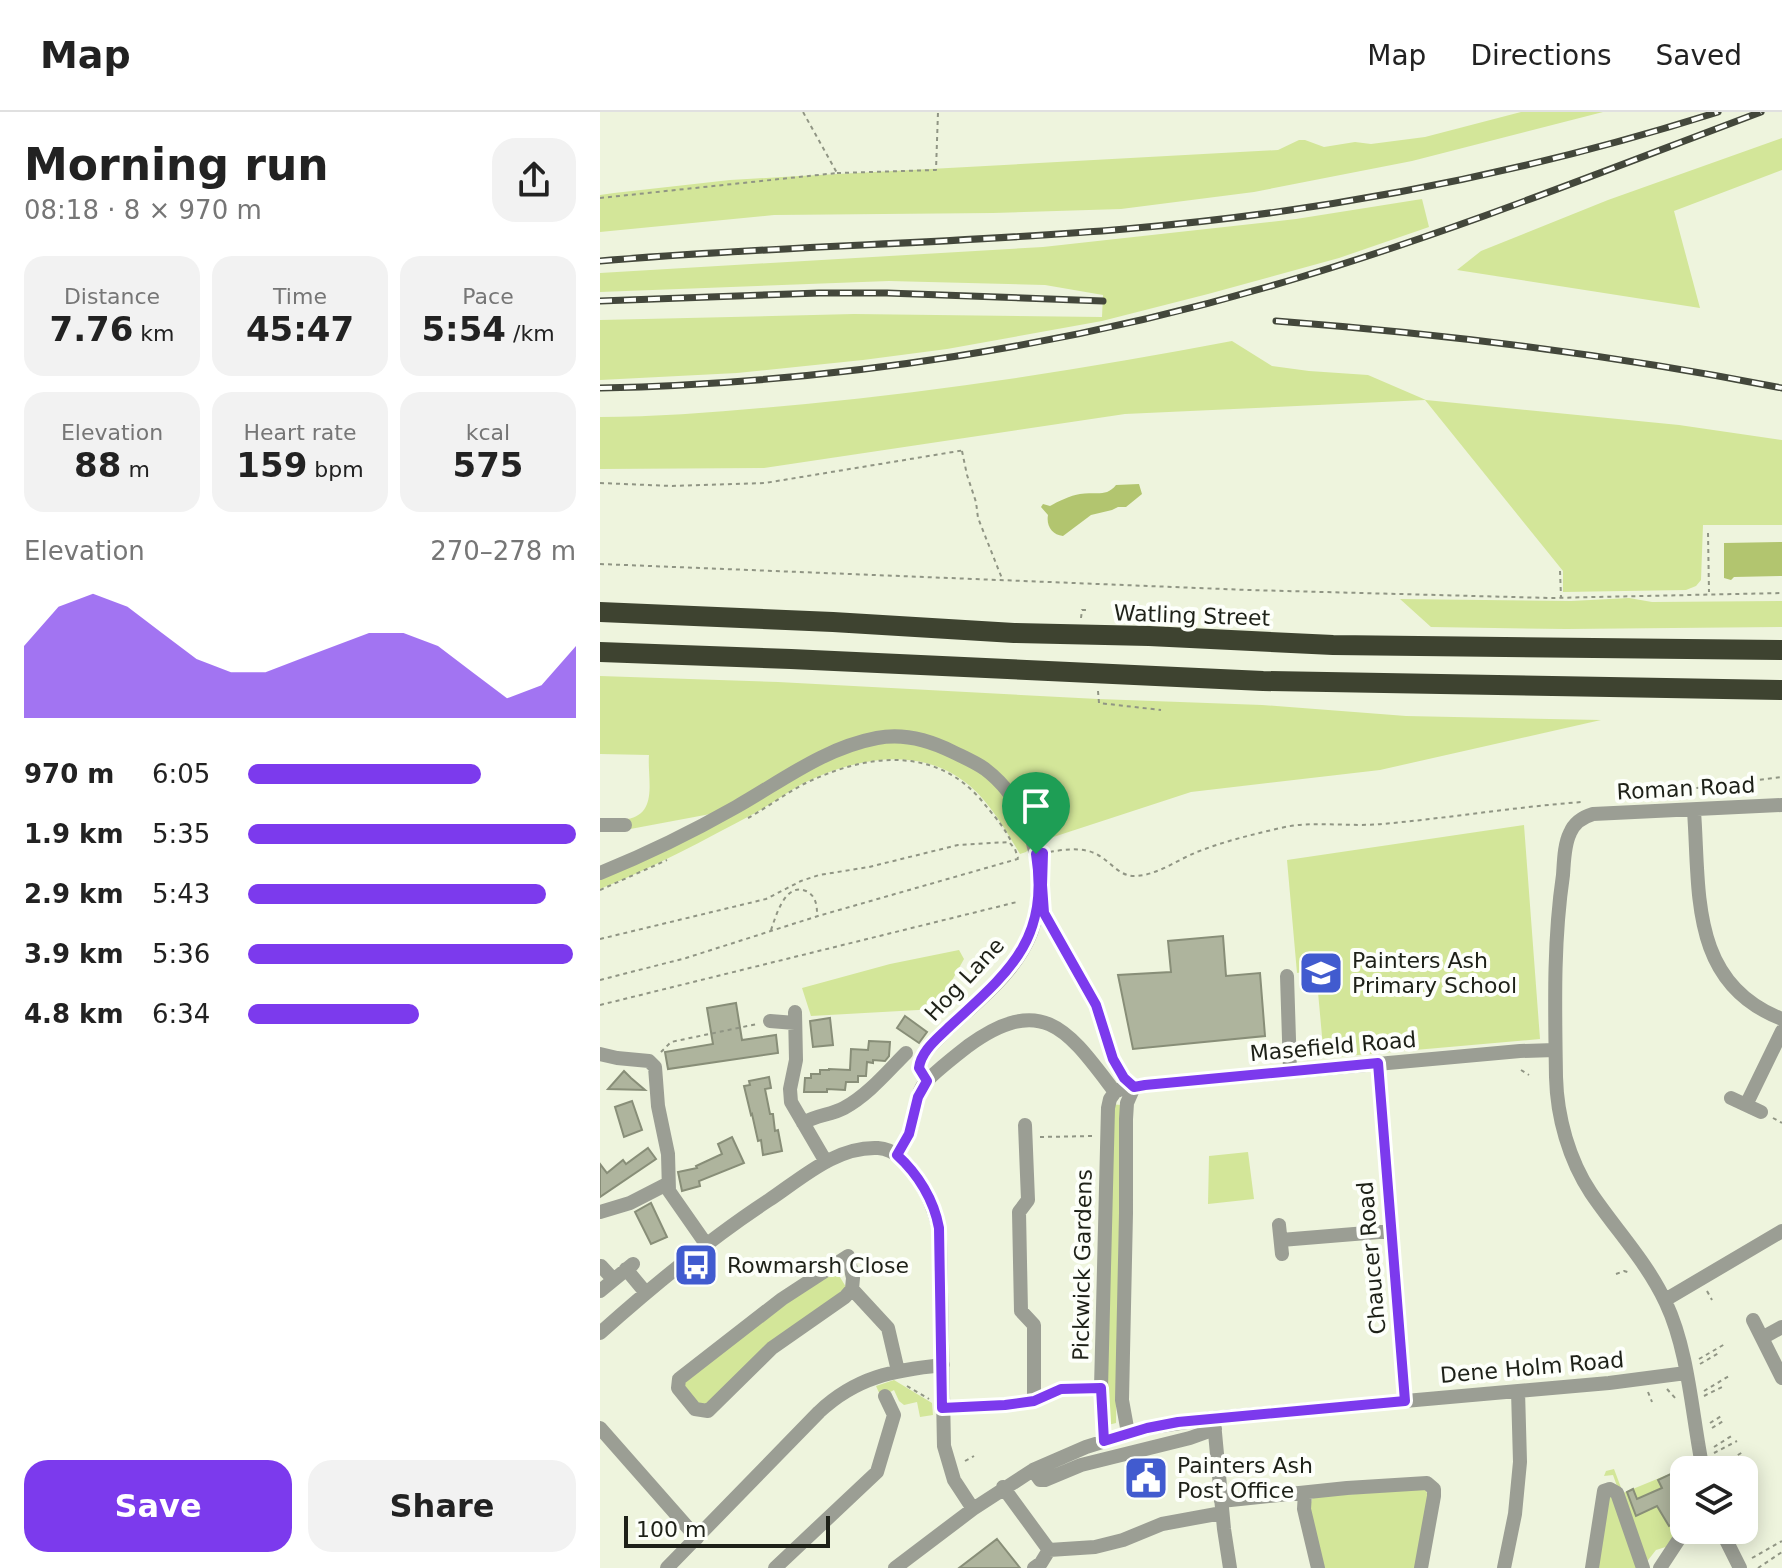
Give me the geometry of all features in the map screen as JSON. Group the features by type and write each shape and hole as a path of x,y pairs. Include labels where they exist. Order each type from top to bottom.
{"highway":[{"name":"Watling Street","path":"600,612 1333,645 1782,650"},
{"path":"1696,648 1782,638"},
{"path":"600,652 1263,681 1782,690"},
{"path":"1699,689 1782,700"}],"street":[{"path":"603,871 702,826 827,754 854,744 894,736 936,744 985,770 1019,808 1036,854"},
{"name":"Roman Road","path":"1590,808 1694,811 1782,805"},
{"path":"1590,808 1568,838 1558,907 1555,949 1558,1103 1579,1171 1665,1300 1678,1335 1701,1456"},
{"path":"1694,811 1702,920 1712,955 1740,993 1782,1019"},
{"path":"600,825 625,825"},
{"name":"Hog Lane","path":"927,1081 919,1068 923,1055 995,984 1014,962 1029,937 1037,902 1036,854"},
{"path":"1287,976 1290,1071"},
{"path":"770,1021 795,1017 796,1060 790,1094 792,1105 826,1162"},
{"path":"897,1155 909,1134 918,1097 927,1081 979,1039 1010,1023 1034,1019 1054,1026 1067,1035 1115,1092"},
{"path":"1746,1105 1782,1031"},
{"name":"Masefield Road","path":"1115,1092 1145,1085 1290,1071 1555,1050"},
{"path":"803,1123 851,1104 906,1053"},
{"path":"600,1054 651,1062 656,1072 658,1106 668,1154 667,1184 671,1197 706,1244"},
{"name":"Chaucer Road","path":"1378,1063 1405,1401"},
{"name":"Pickwick Gardens","path":"1128,1433 1122,1400 1127,1104 1134,1087"},
{"name":"Pickwick Gardens","path":"1104,1441 1101,1388 1107,1136 1108,1106 1115,1092"},
{"path":"1731,1098 1761,1112"},
{"path":"1025,1131 1028,1200 1019,1212 1021,1311 1034,1325 1034,1401"},
{"path":"600,1333 706,1244 826,1162 850,1152 868,1149 884,1149 897,1155 920,1183 938,1219 943,1365 938,1404 950,1468 957,1486 973,1509"},
{"path":"600,1212 630,1203 667,1184"},
{"path":"1105,1213 1126,1213"},
{"path":"1281,1240 1391,1231"},
{"path":"1665,1300 1782,1231"},
{"path":"852,1289 843,1299 772,1348 708,1411 695,1409 678,1388 679,1379 782,1299 848,1256 852,1289 888,1328 898,1371"},
{"path":"601,1266 613,1279"},
{"path":"600,1291 629,1266 646,1293"},
{"path":"1103,1317 1124,1318"},
{"path":"1753,1320 1782,1378"},
{"path":"1762,1338 1782,1327"},
{"path":"667,1568 824,1407 841,1394 863,1382 898,1371 943,1365"},
{"name":"Dene Holm Road","path":"895,1568 1003,1487 1033,1470 1068,1453 1160,1425 1214,1423 1686,1373"},
{"path":"938,1404 1005,1405 1034,1401 1061,1389 1101,1388"},
{"path":"1504,1568 1515,1514 1520,1462 1518,1391"},
{"path":"775,1568 878,1471 894,1415 885,1396"},
{"path":"1033,1470 1043,1481 1081,1465 1195,1437 1214,1423"},
{"path":"1214,1423 1230,1568"},
{"path":"601,1431 697,1538"},
{"path":"1049,1550 1095,1547 1222,1507 1305,1493 1427,1483 1433,1488 1434,1496 1421,1568"},
{"path":"1003,1487 1049,1550"},
{"path":"1592,1568 1604,1491 1610,1489 1617,1493 1643,1568"},
{"path":"1305,1493 1304,1509 1318,1568"},
{"path":"1662,1560 1674,1544"},
{"path":"1730,1544 1744,1564"},
{"path":"1034,1568 1049,1550"}],"path":[{"path":"803,112 837,173"},
{"path":"600,198 837,173 936,170 938,112"},
{"path":"600,483 672,486 765,483 963,450 978,517 1003,581"},
{"path":"1708,533 1709,594"},
{"path":"600,564 1248,590 1561,597 1782,593"},
{"path":"1560,571 1561,597"},
{"path":"1099,673 1099,703 1161,710"},
{"path":"747,818 824,775 871,761 908,760 946,771 965,783 993,812 1011,841"},
{"path":"1615,799 1782,777"},
{"path":"600,980 686,958 818,916 1036,854 1065,850 1094,853 1120,872 1132,876 1154,872 1237,838 1290,826 1380,824 1519,807 1590,808"},
{"path":"600,939 766,899 819,875 869,867 958,845 1009,842 1018,858"},
{"path":"600,890 671,858"},
{"path":"770,931 781,904 790,892 809,892 814,898 818,916"},
{"path":"600,1005 1017,902"},
{"path":"1044,913 1096,1005 1113,1059 1124,1078 1134,1087"},
{"path":"651,1062 671,1042 770,1021"},
{"path":"1521,1070 1529,1075"},
{"path":"1025,1131 1107,1136"},
{"path":"1616,1274 1627,1271 1634,1277"},
{"path":"1704,1287 1712,1300"},
{"path":"1719,1353 1697,1365 1696,1360 1725,1344"},
{"path":"1705,1362 1709,1368"},
{"path":"1724,1386 1703,1396 1702,1391 1729,1376"},
{"path":"907,1386 938,1404"},
{"path":"1662,1387 1672,1393 1677,1402"},
{"path":"1646,1388 1652,1402"},
{"path":"1723,1415 1708,1422 1709,1429 1725,1420"},
{"path":"1733,1435 1713,1447 1714,1453 1737,1441"},
{"path":"1736,1456 1743,1452"},
{"path":"960,1463 974,1456"},
{"path":"1744,1564 1782,1541"},
{"path":"1758,1568 1782,1552"}],"shaded area":[{"path":"1521,112 1603,112 1412,161 1254,192 1121,209 774,215 600,232 600,195 614,193 730,180 1278,150 1299,140 1324,147 1355,142 1371,144 1425,137"},
{"path":"1782,138 1782,170 1674,211 1700,308 1457,270 1481,251 1608,200"},
{"path":"1422,199 1429,227 1339,258 1102,321 947,349 863,360 737,373 600,380 600,320 854,314 1102,317 1103,295 1045,285 889,281 600,292 600,273 1043,247 1296,219"},
{"path":"1232,341 1272,366 1368,375 1426,400 1679,425 1782,440 1782,525 1703,525 1701,580 1686,590 1563,592 1563,571 1425,400 1125,414 764,468 600,469 600,417 729,411 913,392 1073,369"},
{"path":"1139,484 1142,494 1126,507 1091,515 1063,536 1051,529 1048,515 1041,507 1085,493 1104,493 1116,485"},
{"path":"1782,542 1782,576 1724,578 1724,543"},
{"path":"1629,598 1652,602 1782,601 1782,627 1431,627 1400,599 1571,601"},
{"path":"600,676 1262,705 1406,716 1601,720 1380,770 1191,792 1038,842 995,773 890,732 721,812 625,830 627,819 637,816 647,803 649,755 600,754"},
{"path":"875,742 917,743 978,768 1011,802 1025,837 1021,839 1026,838 1028,850 1020,854 985,801 951,773 909,760 865,762 843,767 802,784 698,843 600,889 600,878 806,768"},
{"path":"1524,825 1540,1039 1324,1058 1316,970 1297,973 1287,860"},
{"path":"959,950 964,959 936,1009 811,1016 802,988 890,964"},
{"path":"1110,1104 1121,1105 1116,1423 1104,1426"},
{"path":"1248,1152 1254,1199 1208,1204 1209,1156"},
{"path":"835,1269 846,1287 710,1405 698,1406 682,1387 682,1379"},
{"path":"894,1380 932,1403 933,1415 920,1417 917,1402 904,1405 894,1390 881,1397 876,1386"},
{"path":"1614,1469 1623,1493 1670,1474 1658,1481 1670,1524 1670,1544 1673,1544 1656,1550 1645,1564 1613,1475 1604,1476 1606,1471"},
{"path":"1425,1489 1428,1495 1418,1568 1321,1568 1308,1512 1312,1499"},
{"path":"1613,1496 1640,1568 1595,1568 1608,1497"}],"building":[{"path":"1223,936 1226,976 1260,973 1265,1036 1133,1049 1118,975 1171,972 1168,941"},
{"path":"736,1003 742,1040 776,1035 778,1053 668,1069 665,1052 713,1044 707,1008"},
{"path":"905,1016 927,1032 919,1043 897,1028"},
{"path":"830,1018 833,1045 813,1047 810,1021"},
{"path":"869,1041 890,1042 889,1056 885,1061 867,1062 866,1076 858,1076 858,1082 846,1082 845,1090 804,1092 805,1078 811,1078 811,1074 820,1074 820,1070 829,1069 850,1070 851,1049 868,1050"},
{"path":"624,1071 631,1078 645,1090 608,1089"},
{"path":"769,1077 771,1088 765,1089 782,1151 763,1155 744,1086 750,1085 749,1081"},
{"path":"632,1101 642,1130 624,1137 615,1107"},
{"path":"732,1137 744,1163 699,1181 700,1186 682,1191 678,1172 697,1168 722,1154 718,1144"},
{"path":"648,1148 656,1159 600,1197 600,1164 607,1173 623,1160 626,1164"},
{"path":"651,1203 667,1237 651,1244 635,1212"},
{"path":"1670,1474 1669,1526 1657,1506 1636,1516 1627,1492 1633,1489 1637,1499 1662,1488 1658,1480"},
{"path":"997,1539 1020,1568 959,1568"}],"railway":[{"path":"600,261 1060,234 1200,222 1425,187 1573,154 1718,112"},
{"path":"600,388 689,385 866,369 1042,341 1129,323 1301,277 1417,239 1761,112"},
{"path":"600,301 819,293 1103,301"},
{"path":"1276,321 1530,347 1656,365 1782,388"}],"place":[{"name":"Painters Ash Primary School","path":"1321,973"},
{"name":"Rowmarsh Close","path":"696,1265"},
{"name":"Painters Ash Post Office","path":"1146,1478"}],"route":[{"path":"1043,853 1044,913 1096,1005 1113,1059 1124,1078 1134,1087 1378,1063 1405,1401 1178,1422 1104,1441 1101,1388 1061,1389 1034,1401 1005,1405 942,1408 939,1228 925,1190 897,1155 909,1134 918,1097 927,1081 919,1068 922,1057 995,984 1014,962 1029,937 1037,902 1036,854 1043,853"}]}
